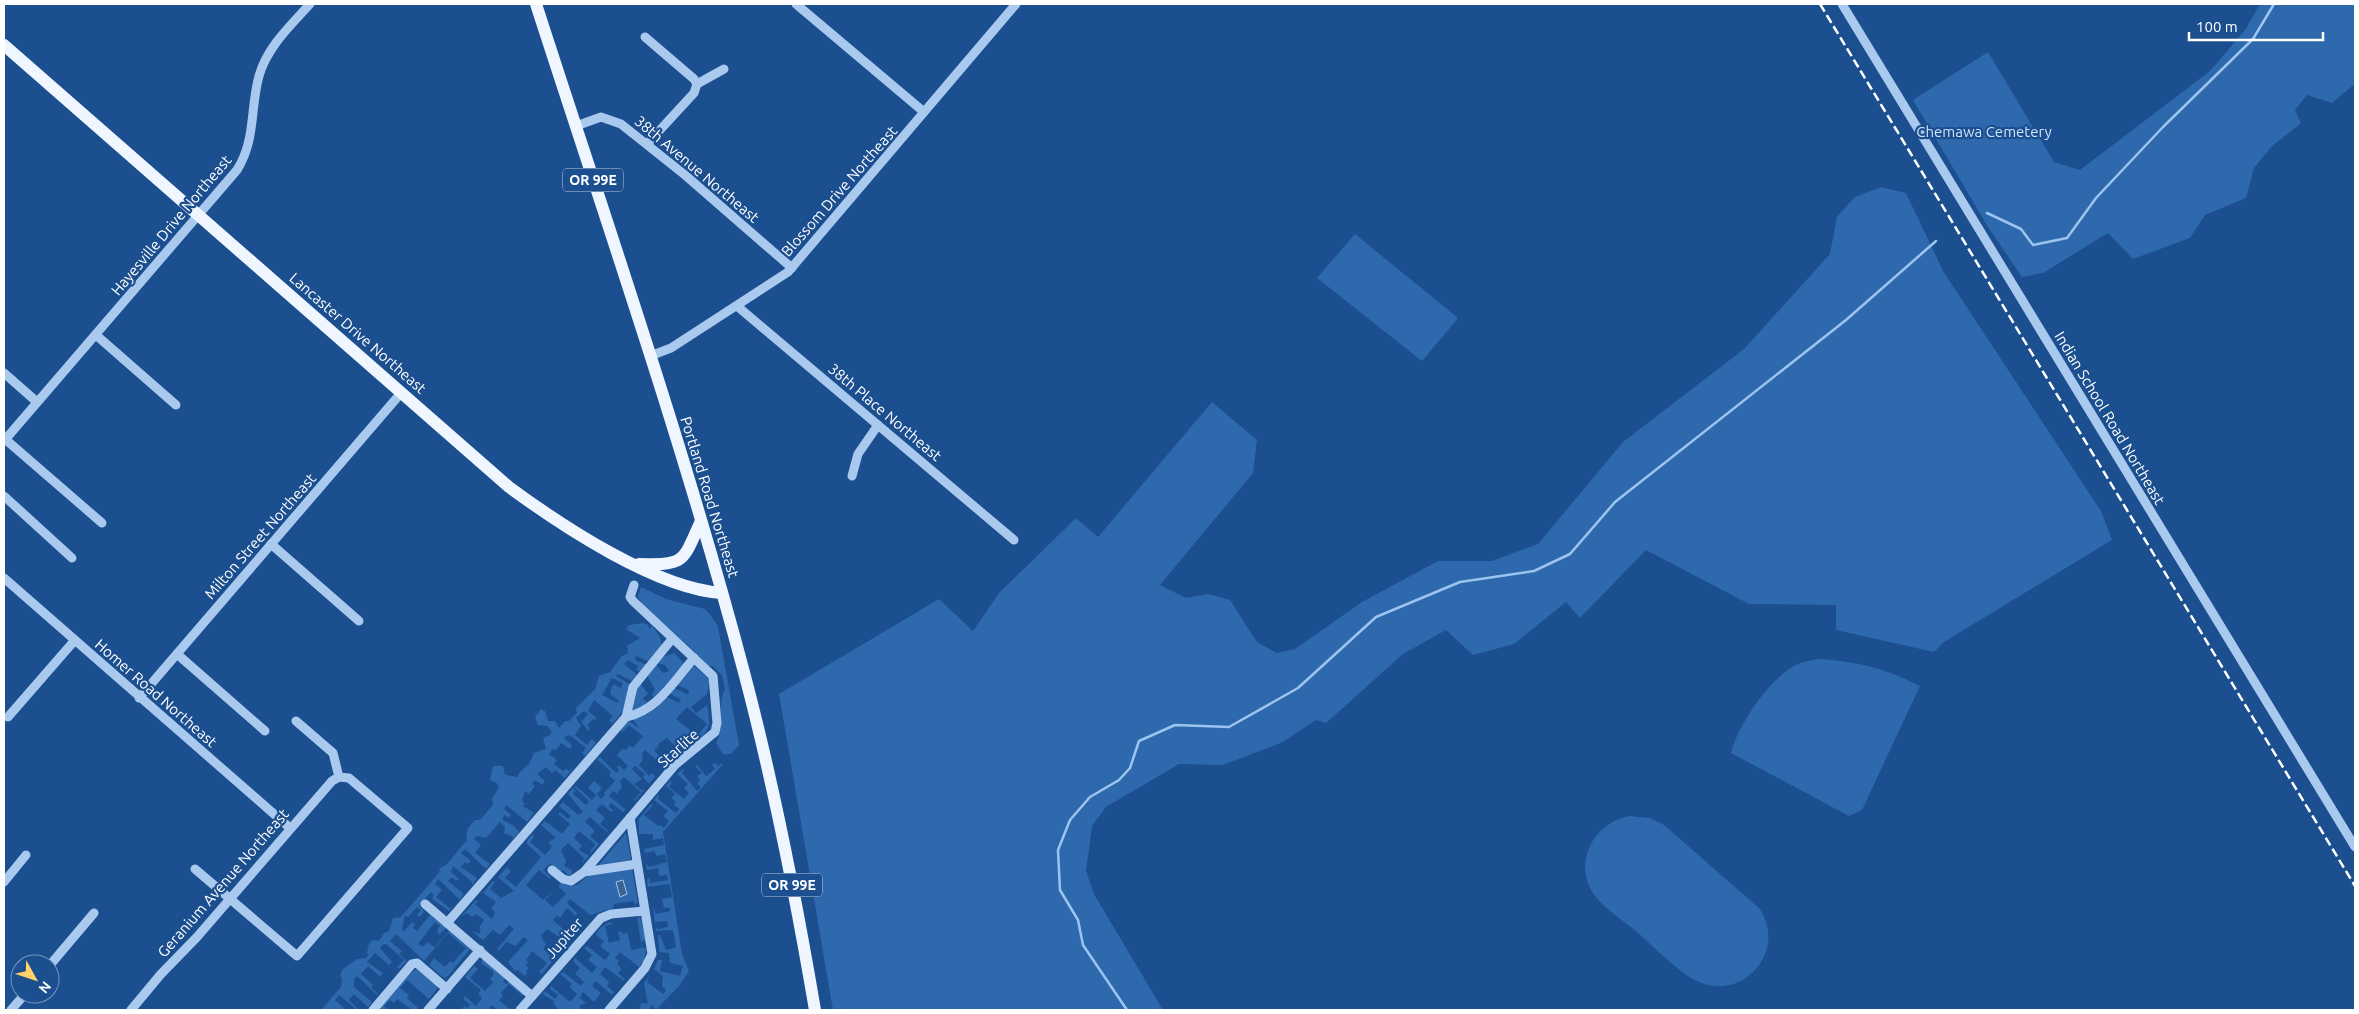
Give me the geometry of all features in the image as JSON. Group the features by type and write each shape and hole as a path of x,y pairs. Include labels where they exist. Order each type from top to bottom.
{"main road":[{"name":"Portland Road Northeast","path":"536,4 650,356 722,593 768,770 815,1010"},
{"name":"Lancaster Drive Northeast","path":"4,45 509,487 546,515 634,564 692,589 722,593"},
{"path":"634,564 673,564 680,561 686,555 701,521"}],"street":[{"name":"Hayesville Drive Northeast","path":"4,440 231,178 246,155 252,129 257,84 263,62 278,40 310,4"},
{"path":"796,4 924,112"},
{"name":"Blossom Drive Northeast","path":"650,356 671,348 792,268 1016,4"},
{"name":"Indian School Road Northeast","path":"1842,4 2355,847"},
{"path":"645,37 694,78 696,84 694,94 647,144"},
{"path":"696,84 724,69"},
{"name":"38th Avenue Northeast","path":"576,126 593,119 609,118 629,129 792,268"},
{"name":"38th Place Northeast","path":"737,306 1014,540"},
{"path":"96,335 176,405"},
{"path":"4,373 37,402"},
{"name":"Milton Street Northeast","path":"139,698 401,393"},
{"path":"852,476 858,454 878,424"},
{"path":"4,440 102,523"},
{"path":"4,496 72,558"},
{"path":"272,544 359,621"},
{"name":"Homer Road Northeast","path":"4,578 139,698 290,828"},
{"name":"Starlite","path":"584,872 675,766 715,732 717,723 713,676 633,601 630,597 634,585"},
{"path":"447,923 626,717 633,687 672,639"},
{"path":"8,717 75,640"},
{"path":"177,654 265,731"},
{"path":"626,717 645,712 656,703 694,658"},
{"path":"195,869 297,956 408,828 349,778 339,776 332,753 296,721"},
{"name":"Geranium Avenue Northeast","path":"131,1010 160,974 230,898 332,781 339,776"},
{"path":"609,1010 650,960 652,954 630,818"},
{"path":"4,882 26,855"},
{"path":"552,870 563,879 571,881 584,872 637,864"},
{"path":"425,904 532,996"},
{"name":"Jupiter","path":"520,1010 601,918 611,914 644,911"},
{"path":"59,954 94,913"},
{"path":"428,1010 480,950"},
{"path":"373,1010 412,964 417,963 447,989"}],"green space":[{"name":"Chemawa Cemetery","path":"2260,4 2355,4 2355,84 2332,103 2307,95 2295,110 2301,123 2271,147 2254,168 2246,198 2205,215 2190,238 2133,259 2108,233 2043,273 2022,277 1988,227 1913,100 1988,52 2054,162 2080,170 2210,71 2245,30"},
{"path":"1881,187 1906,193 1943,271 2101,511 2112,540 1944,642 1934,652 1836,630 1836,605 1749,604 1646,550 1580,618 1566,602 1514,644 1473,655 1446,630 1403,654 1326,723 1316,720 1283,742 1223,765 1179,764 1106,807 1092,826 1086,871 1094,894 1163,1010 833,1010 779,694 939,599 973,631 999,593 1076,518 1098,537 1212,402 1257,440 1253,473 1160,585 1186,598 1208,594 1230,600 1257,642 1277,653 1295,649 1362,602 1438,561 1492,561 1538,544 1623,442 1744,349 1830,254 1837,217 1855,197"},
{"path":"1355,234 1458,318 1422,361 1317,278"},
{"path":"641,587 666,599 705,609 718,627 739,745 731,754 723,754 716,743 720,730 722,696 725,689 722,675 713,666 708,666 644,606 638,597"},
{"path":"643,623 648,625 649,629 652,626 659,636 662,649 651,662 636,656 635,660 647,665 642,672 636,670 638,666 628,660 624,664 639,676 634,682 618,674 616,676 631,685 622,712 613,723 609,721 613,716 594,700 588,711 597,718 593,719 587,726 590,728 589,731 581,722 588,714 584,711 576,718 581,726 575,735 587,745 592,739 596,743 585,756 582,753 586,748 570,735 564,738 572,745 570,749 561,743 556,750 553,749 549,754 557,760 554,764 563,771 566,769 569,771 574,767 565,778 555,770 552,773 546,767 537,774 545,781 542,785 535,780 532,784 535,786 529,794 525,791 522,801 525,804 523,806 534,813 527,822 506,805 504,809 511,815 509,818 505,815 502,819 514,826 519,832 513,839 512,836 504,833 505,827 500,822 486,838 477,836 474,839 481,845 475,853 490,864 486,869 465,849 461,853 471,861 468,864 465,862 461,867 477,878 472,885 472,882 453,866 451,872 459,879 456,881 452,877 448,881 464,894 460,900 438,879 435,884 442,890 436,897 451,909 449,911 432,899 434,895 431,892 419,906 424,911 420,917 417,915 421,910 417,907 408,917 405,915 402,930 404,931 412,922 415,924 413,928 417,931 430,915 446,928 439,935 437,930 440,926 435,922 418,944 423,947 427,942 435,947 449,931 470,949 448,976 444,978 429,965 434,958 445,967 450,961 453,963 466,948 448,933 424,961 396,934 390,941 402,951 399,954 407,961 399,969 397,967 404,960 386,944 382,945 380,948 392,962 389,965 375,953 367,962 383,973 380,977 368,966 361,974 373,985 371,987 378,994 357,976 354,979 354,987 372,1002 368,1007 354,994 349,1000 357,1010 339,995 335,1000 346,1010 321,1010 341,987 342,979 340,976 342,970 357,959 366,958 369,954 367,953 369,943 373,940 379,941 384,933 389,931 393,918 401,917 439,873 440,868 446,865 467,840 468,828 475,820 480,820 493,805 492,799 499,787 498,784 490,780 493,766 503,766 505,775 517,777 529,764 534,753 546,749 543,738 550,735 552,731 547,726 538,725 535,717 541,709 545,711 548,721 555,721 559,728 565,721 569,721 577,713 576,708 595,689 599,676 610,672 622,656 628,653 627,646 640,638 626,629 629,625","holes":["612,678 623,683 621,688 613,684 610,691 611,695 619,701 618,703 602,695"]},
{"path":"674,653 682,661 686,671 693,665 710,679 707,694 691,707 696,713 707,705 709,722 707,730 701,737 698,735 707,724 687,707 676,719 700,738 680,752 667,738 658,744 659,746 654,750 666,765 664,767 645,750 642,753 643,760 639,765 649,776 652,773 655,777 649,784 643,777 645,774 635,766 632,769 642,779 634,784 641,790 644,790 635,801 641,792 624,777 620,781 622,787 617,794 613,791 609,796 626,810 623,812 611,803 609,807 613,810 611,812 602,804 596,810 605,818 600,824 607,832 590,817 585,822 595,831 590,836 599,844 591,853 595,844 579,831 574,838 582,846 579,850 589,856 582,863 584,858 568,843 561,850 566,861 564,866 572,870 572,875 569,876 564,871 558,871 550,863 543,870 551,877 550,879 539,870 526,885 543,900 555,890 545,900 553,907 566,894 558,886 562,883 576,885 593,874 632,869 638,903 634,904 634,901 614,904 613,908 590,915 570,899 567,903 577,913 576,916 567,908 560,918 557,915 553,920 571,936 575,931 570,927 573,924 579,930 568,943 547,929 541,936 546,945 543,949 554,959 542,974 539,972 547,963 532,951 526,960 528,962 526,965 529,968 525,976 518,970 515,971 508,962 528,940 523,937 516,946 506,942 499,951 497,949 514,929 509,925 500,935 493,930 483,940 473,932 479,934 481,930 479,928 484,920 476,914 472,917 467,913 461,917 476,900 478,901 475,904 492,919 495,912 491,908 496,902 483,893 493,881 495,882 490,889 501,898 514,891 498,877 507,867 511,871 505,878 516,887 541,857 526,843 532,834 534,837 530,842 545,855 552,847 548,842 556,838 541,825 545,821 562,834 570,824 558,814 560,812 568,819 571,816 559,806 563,802 578,815 583,812 568,794 573,788 575,791 573,794 586,805 589,801 574,787 576,786 592,800 596,795 588,788 594,781 602,788 597,794 601,799 605,795 604,793 615,781 609,775 611,772 597,759 600,757 616,773 619,770 616,766 620,766 624,770 628,766 617,755 622,749 626,750 630,745 633,748 643,736 629,725 622,732 621,730 629,721 639,728 633,719 635,712 632,711 632,696 640,683 648,694 643,698 645,701 653,701 647,714 665,696 679,703 681,699 668,693 673,687 688,695 689,690 677,685 682,674 679,672 675,677 674,683 662,691 655,699 652,694 655,690 647,675 656,664 663,673 669,671 665,665 657,663 663,657"},
{"path":"1819,659 1871,667 1920,686 1862,810 1849,816 1731,753 1741,728 1749,715 1758,701 1778,678 1800,663"},
{"path":"715,763 718,766 722,763 722,765 663,832 682,954 689,971 679,986 656,1010 652,1005 650,1010 639,1010 641,1003 648,1004 644,983 650,975 647,982 663,994 666,990 662,986 663,976 654,969 658,960 662,960 660,971 680,976 683,966 670,963 669,953 659,952 658,935 660,935 666,950 676,947 673,930 656,931 656,927 658,929 668,927 667,921 655,922 653,907 656,914 670,911 670,908 664,908 662,899 672,897 670,884 648,887 647,879 650,878 650,883 668,880 667,875 659,876 658,868 647,870 646,863 649,867 667,862 665,854 656,856 655,851 645,853 644,849 664,845 663,838 653,840 653,834 639,834 639,819 651,804 653,805 644,815 658,826 660,825 664,828 669,821 664,816 668,811 654,800 659,794 658,799 676,813 679,809 674,805 676,802 671,798 675,794 666,786 670,781 672,782 669,787 684,799 689,793 684,788 688,784 677,774 685,768 682,773 697,791 701,788 697,783 700,780 697,776 702,773 695,766 697,765 706,776 715,769 712,765"},
{"path":"1629,816 1650,818 1664,825 1760,909 1768,928 1767,949 1761,962 1748,976 1740,981 1723,986 1713,986 1695,980 1673,965 1594,895 1586,876 1585,864 1587,853 1592,842 1607,825"},
{"path":"626,833 631,860 619,862 616,866 598,866"},
{"path":"640,916 646,940 641,941 643,948 646,948 644,960 639,967 620,952 615,958 619,961 617,964 622,969 618,973 625,979 624,981 605,967 600,974 609,982 607,986 614,992 612,995 596,981 592,986 601,993 594,1002 583,992 580,998 586,1003 579,1006 582,1010 559,1010 553,1003 554,1001 542,994 545,991 555,999 558,995 550,989 551,986 570,1002 577,994 570,987 572,984 560,974 563,972 581,986 584,982 575,974 580,968 573,961 575,958 592,973 597,967 588,960 592,955 584,948 587,946 605,960 610,954 600,946 604,941 596,935 600,928 606,924 611,922 612,924 605,926 609,943 620,940 618,932 622,931 622,934 628,933 631,950 642,948 637,918"},
{"path":"483,958 506,977 503,981 506,984 509,981 524,993 523,996 509,984 501,993 503,996 499,1000 511,1010 498,1010 492,1005 489,1008 492,1010 462,1009 464,1006 467,1008 470,1005 463,999 465,996 476,1006 482,998 478,994 481,990 465,977 474,966 478,969 470,978 485,991 493,982 490,979 493,971 481,963"},
{"path":"419,967 440,985 429,999 407,980 400,988 409,995 407,998 419,1009 412,1010 397,999 394,1003 390,1000 384,1006 388,1010 379,1010 405,978"}],"shaded area":[{"path":"623,880 627,894 620,897 616,882"}],"waterway":[{"path":"1987,213 2021,229 2033,245 2067,238 2096,198 2163,127 2253,39 2274,4"},
{"path":"1127,1010 1083,945 1078,920 1060,890 1058,850 1070,820 1090,797 1119,780 1130,768 1139,741 1175,725 1229,727 1298,688 1376,617 1460,582 1534,571 1570,554 1615,502 1846,320 1936,241"}],"railway":[{"path":"1820,4 2355,886"}]}
